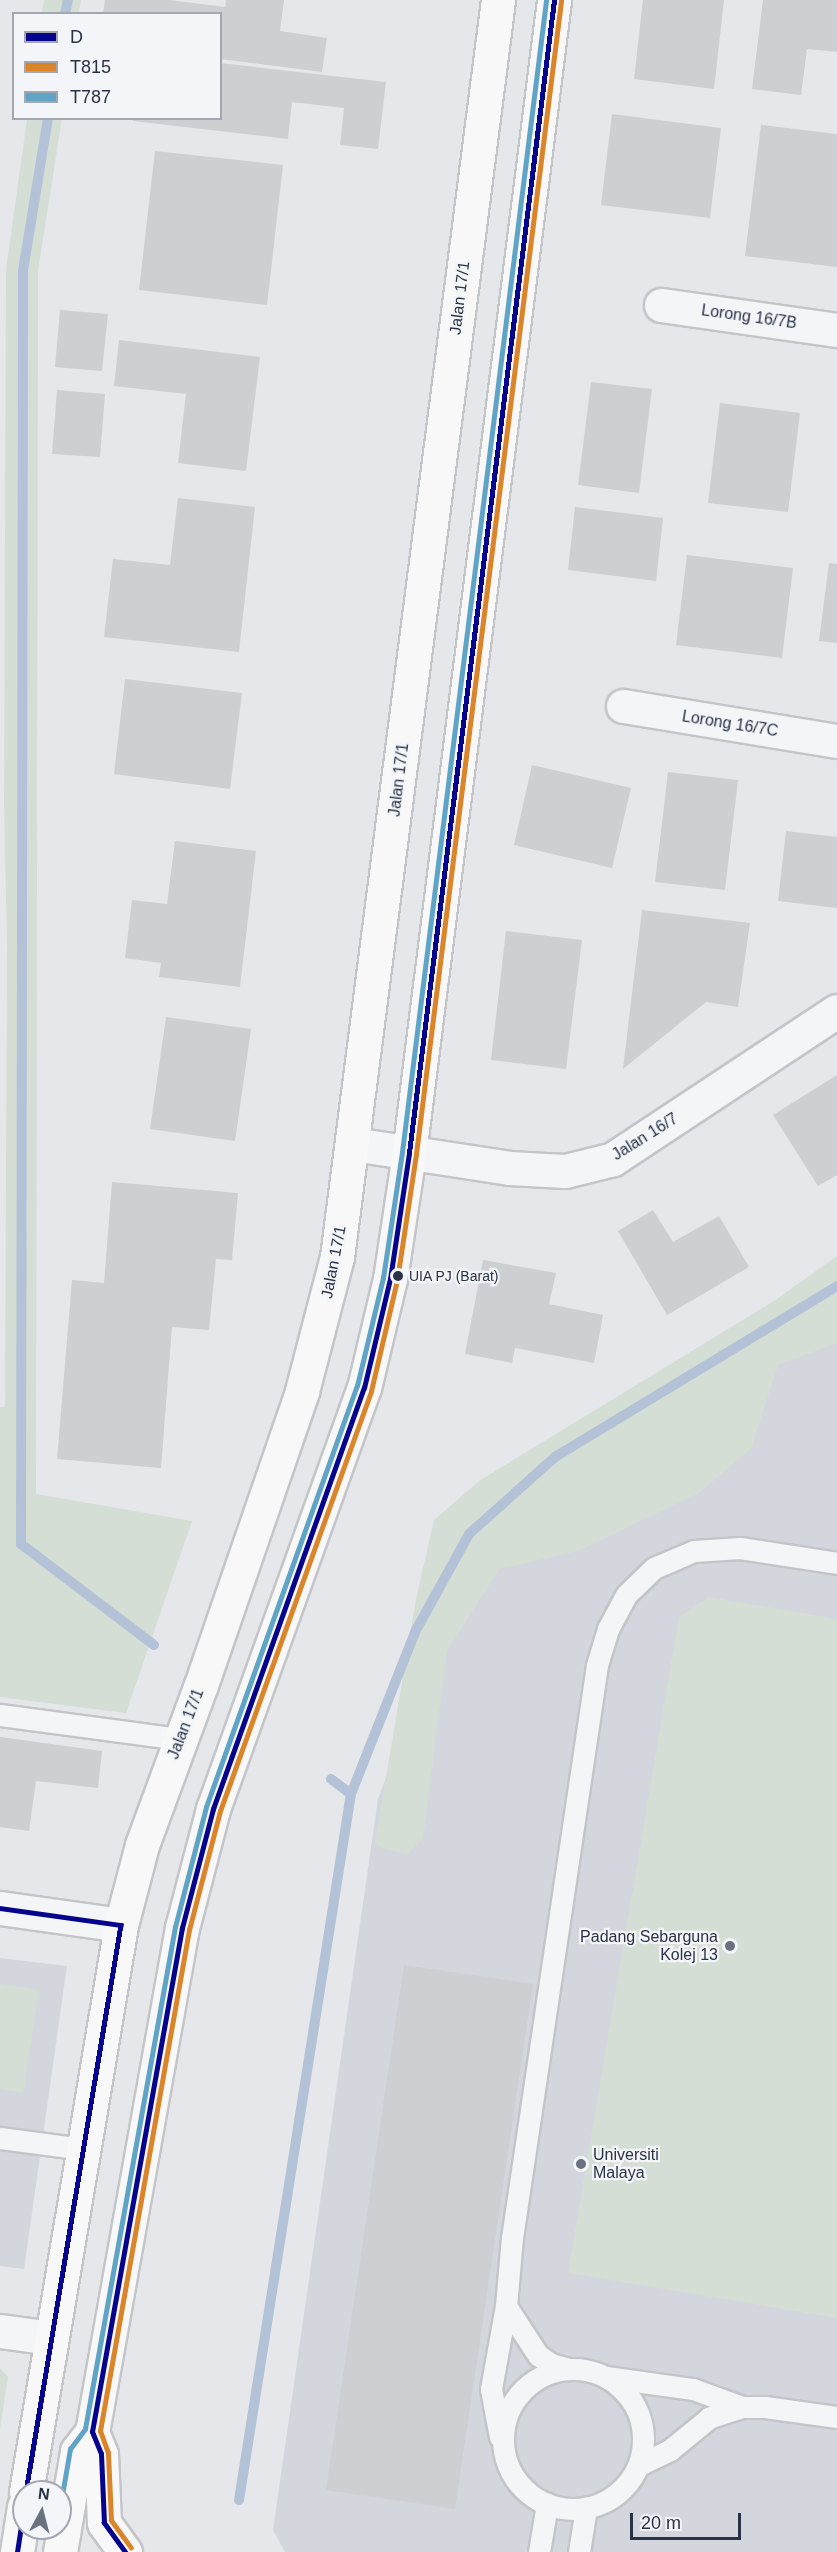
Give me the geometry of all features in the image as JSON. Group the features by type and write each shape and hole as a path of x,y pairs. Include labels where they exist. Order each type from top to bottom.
{"street":[{"name":"Jalan 17/1","path":"28,2480 121,1925 142,1845 302,1391 337,1257 498,0"},
{"path":"60,2552 77,2451 92,2432 182,1928 213,1809 364,1388 390,1279 409,1153 554,0"},
{"name":"Lorong 16/7B","path":"661,305 837,330"},
{"name":"Lorong 16/7C","path":"623,706 837,741"},
{"name":"Jalan 16/7","path":"353,1144 509,1168 565,1172 613,1159 837,1011"},
{"path":"0,1908 121,1925"},
{"path":"0,2331 51,2338"},
{"path":"92,2432 101,2454 104,2523 125,2552"}],"lane":[{"path":"605,2377 622,2389 635,2405 643,2425 644,2445 639,2465 627,2486 609,2500 586,2508 560,2508 547,2504 532,2496 519,2484 509,2469 494,2418 491,2389 506,2306 512,2238 597,1665 608,1629 626,1595 654,1568 694,1551 740,1548 837,1563"},
{"path":"0,1714 181,1739"},
{"path":"0,2138 83,2149"},
{"path":"506,2306 538,2355 551,2364 568,2369 587,2370 605,2377 693,2389 742,2407"},
{"path":"504,2452 504,2429 511,2407 525,2388 545,2375 568,2369"},
{"path":"639,2465 670,2450 709,2418 742,2407 765,2407 837,2417"},
{"path":"539,2552 547,2504"},
{"path":"579,2552 586,2508"}],"shaded area":[{"path":"44,0 81,0 79,12 42,12"},
{"path":"27,120 62,120 38,271 36,1494 192,1521 126,1713 0,1697 0,1407 5,1407 7,943 4,806 6,270"},
{"path":"837,1256 837,1343 778,1365 751,1449 699,1493 578,1551 499,1569 447,1651 423,1838 408,1854 383,1849 375,1842 416,1599 434,1520 479,1481 774,1301"},
{"name":"Universiti Malaya","path":"837,1313 837,2552 285,2552 273,2530 378,1799 438,1640 492,1550"},
{"name":"Padang Sebarguna Kolej 13","path":"709,1597 837,1619 837,2318 568,2273 679,1617"},
{"path":"0,1958 67,1966 24,2269 0,2266"},
{"path":"0,1984 39,1990 23,2093 0,2089"},
{"path":"0,2368 8,2377 0,2429"}],"building":[{"path":"105,0 170,0 225,7 226,0 284,0 280,31 327,38 322,72 222,59 222,12 103,12"},
{"path":"643,0 724,0 714,89 634,79"},
{"path":"763,0 837,0 837,52 807,49 801,95 752,89"},
{"path":"222,63 386,82 378,149 340,145 344,108 292,102 288,139 133,121 222,120"},
{"path":"612,114 721,128 710,218 601,205"},
{"path":"761,125 837,134 837,267 745,256"},
{"path":"155,151 283,165 267,305 139,290"},
{"path":"60,310 108,314 102,371 55,367"},
{"path":"119,340 260,357 246,471 178,463 186,394 114,386"},
{"path":"591,382 652,389 639,493 578,485"},
{"path":"57,390 105,394 100,457 52,454"},
{"path":"720,403 800,413 788,512 708,503"},
{"path":"178,498 255,507 239,652 104,637 113,559 170,565"},
{"path":"575,507 663,518 656,581 568,570"},
{"path":"687,555 793,568 782,658 676,645"},
{"path":"829,563 837,564 837,643 819,641"},
{"path":"125,679 242,693 230,789 114,774"},
{"path":"532,765 631,788 612,868 514,845"},
{"path":"668,772 738,780 725,890 655,882"},
{"path":"786,831 837,837 837,908 778,901"},
{"path":"175,841 256,851 240,987 159,977 161,963 125,958 132,900 167,904"},
{"path":"642,910 750,923 738,1007 706,1002 623,1069"},
{"path":"506,931 582,940 566,1069 491,1060"},
{"path":"166,1017 251,1029 235,1141 150,1129"},
{"path":"837,1075 837,1175 818,1186 773,1115"},
{"path":"112,1182 238,1193 232,1260 216,1259 209,1330 172,1327 161,1468 57,1459 72,1280 104,1283"},
{"path":"653,1210 673,1242 719,1216 749,1267 667,1315 618,1231"},
{"path":"483,1260 556,1273 549,1304 603,1315 594,1363 515,1348 512,1363 465,1354"},
{"path":"0,1737 102,1751 98,1788 36,1781 29,1831 0,1827"},
{"path":"404,1965 533,1984 455,2509 326,2490"}],"waterway":[{"path":"65,12 68,0"},
{"path":"48,120 23,271 21,1544 154,1645"},
{"path":"239,2500 351,1794 415,1632 469,1534 555,1457 837,1286"},
{"path":"331,1779 351,1794"}],"transit line":[{"name":"T787","path":"65,2480 70,2449 85,2429 175,1927 206,1807 357,1386 383,1278 402,1152 546,0"},
{"name":"D","path":"125,2552 104,2523 101,2454 92,2432 182,1928 213,1809 364,1388 390,1279 409,1153 554,0"},
{"name":"T815","path":"131,2548 111,2520 108,2453 100,2431 189,1930 220,1811 371,1391 397,1280 416,1154 561,1"},
{"name":"D","path":"0,1908 121,1925 28,2480"},
{"name":"D","path":"17,2552 19,2540"}],"place":[{"name":"UIA PJ (Barat)","path":"398,1276"},
{"name":"Padang Sebarguna Kolej 13","path":"730,1946"},
{"name":"Universiti Malaya","path":"581,2164"}]}
